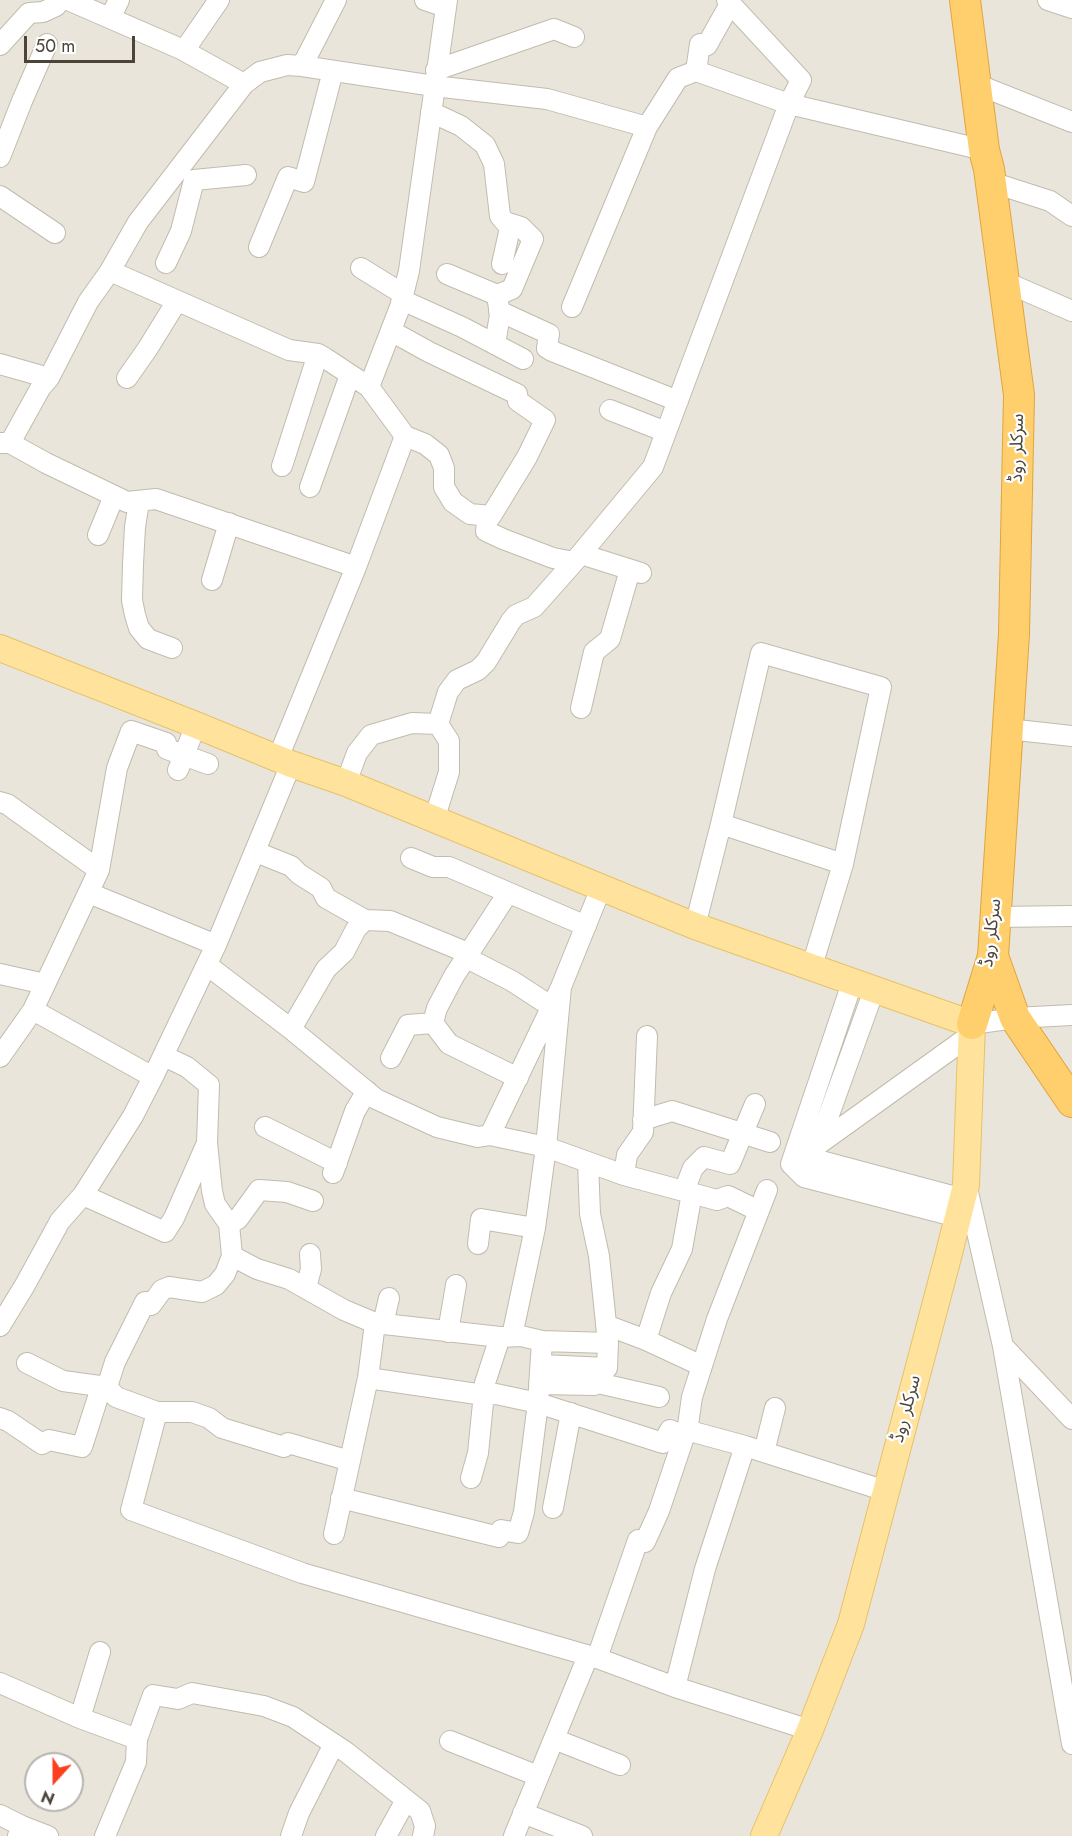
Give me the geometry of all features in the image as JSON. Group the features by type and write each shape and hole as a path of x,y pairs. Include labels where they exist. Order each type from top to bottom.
{"highway":[{"name":"سرکلر روڈ","path":"965,0 1019,395 1014,634 993,956 972,1029"},
{"path":"993,956 1015,1018 1072,1102"}],"main road":[{"path":"0,648 284,761 346,783 695,926 972,1029"},
{"name":"سرکلر روڈ","path":"764,1836 810,1730 851,1624 962,1200 972,1029"}],"street":[{"path":"0,45 29,13 43,12 56,6 59,0"},
{"path":"68,0 187,52 244,84"},
{"path":"110,18 119,0"},
{"path":"187,52 190,42 219,0"},
{"path":"302,66 336,0"},
{"path":"369,387 391,331 409,271 446,4 425,0"},
{"path":"1048,0 1072,8"},
{"path":"434,820 449,772 448,741 438,724 448,692 457,680 478,670 486,662 516,615 534,607 653,466 789,104 801,80 728,2 707,45 700,44 696,71"},
{"path":"435,78 554,29 574,37"},
{"path":"0,157 48,44"},
{"path":"356,567 156,499 127,502 5,443 49,378 88,302 110,271 138,222 244,84 260,72 287,65 333,71 435,78 547,99 647,127"},
{"path":"259,247 288,177 304,182 333,71"},
{"path":"572,307 647,127 678,78 696,71 789,104 984,150"},
{"path":"976,84 1072,122"},
{"path":"431,112 461,126 485,145 494,164 500,216 510,228 502,264"},
{"path":"177,171 194,180 246,176"},
{"path":"166,263 181,231 194,180"},
{"path":"991,182 1050,201 1072,216"},
{"path":"0,196 55,232"},
{"path":"495,344 498,303 512,289 533,239 521,227 505,222"},
{"path":"361,268 402,297 523,359"},
{"path":"110,271 289,350 318,354 369,387 405,436 425,444 440,455 444,468 444,487 453,502 470,514 491,516"},
{"path":"447,274 549,334 547,348 552,351 678,401"},
{"path":"1003,281 1072,311"},
{"path":"127,378 177,301"},
{"path":"391,331 517,394 518,401 545,420 527,457 487,521 486,531 503,540 553,558 577,558 636,572 610,639 594,652 581,708"},
{"path":"282,466 318,354"},
{"path":"0,364 49,378"},
{"path":"310,487 350,375"},
{"path":"610,410 666,432"},
{"path":"0,1326 60,1221 83,1194 133,1116 207,965 256,852 284,761 405,436"},
{"path":"98,534 114,496"},
{"path":"139,502 133,564 132,600 135,615 139,628 148,639 172,648"},
{"path":"212,580 229,524"},
{"path":"695,926 761,653 881,687 843,864 811,969"},
{"path":"143,735 153,708"},
{"path":"346,783 357,753 371,735 412,723 438,724"},
{"path":"181,762 196,725"},
{"path":"1008,729 1072,736"},
{"path":"0,1057 33,1010 99,870 117,768 130,730 166,743 167,749 181,762 208,764"},
{"path":"0,802 7,804 99,870"},
{"path":"721,824 843,864"},
{"path":"256,852 291,866 321,888 326,898 365,920 390,921 467,955 552,1007"},
{"path":"411,858 432,867 449,867 586,926"},
{"path":"490,1136 561,987 601,888"},
{"path":"89,893 216,945"},
{"path":"508,893 467,955 436,1008 433,1023 449,1044 518,1078"},
{"path":"995,917 1072,916"},
{"path":"291,1029 326,969 344,952 356,929 365,920"},
{"path":"207,965 291,1029 376,1099 437,1127 478,1137 490,1136 546,1147 624,1175 717,1200 728,1196 759,1210"},
{"path":"0,974 45,984"},
{"path":"471,1478 478,1453 486,1383 506,1336 535,1228 546,1147 561,987"},
{"path":"804,1155 863,987"},
{"path":"804,1155 863,987"},
{"path":"33,1010 153,1077"},
{"path":"804,1155 972,1029 1015,1018 1072,1015"},
{"path":"391,1058 408,1025 433,1023"},
{"path":"624,1175 627,1155 643,1132 647,1036"},
{"path":"0,1418 42,1444 49,1440 81,1447 99,1394 107,1387 115,1362 145,1302 151,1305 162,1290 169,1287 202,1292 216,1285 225,1274 232,1256 229,1224 214,1203 207,1143 209,1085 188,1066 164,1056"},
{"path":"266,1127 335,1168 355,1112 367,1091"},
{"path":"646,1340 661,1293 682,1250 693,1168 704,1157 730,1164 755,1104"},
{"path":"643,1120 672,1111 770,1142"},
{"path":"83,1194 165,1232 174,1218 207,1143"},
{"path":"804,1155 962,1200 1003,1346 1071,1733"},
{"path":"368,1378 484,1395 608,1368 600,1256 590,1214 588,1162"},
{"path":"229,1224 238,1220 259,1190 287,1192 313,1201"},
{"path":"514,1836 554,1739 593,1657 638,1540 645,1542 659,1511 685,1433 692,1397 717,1320 767,1190"},
{"path":"478,1244 481,1220 535,1228"},
{"path":"306,1288 311,1269 310,1254"},
{"path":"232,1256 257,1269 289,1279 344,1310 379,1323 542,1341 607,1334 646,1340 702,1366"},
{"path":"448,1332 456,1285"},
{"path":"334,1534 379,1323 389,1298"},
{"path":"341,1498 499,1537 501,1530 518,1533 524,1512 540,1384 542,1341"},
{"path":"1003,1346 1072,1419"},
{"path":"27,1363 63,1381 107,1387 116,1397 157,1412 192,1412 209,1419 222,1428 284,1447 288,1443 350,1461"},
{"path":"540,1384 594,1385 598,1383 659,1397"},
{"path":"540,1384 572,1413 663,1443 670,1430 685,1433 754,1449 886,1491"},
{"path":"675,1686 705,1569 754,1449 775,1408"},
{"path":"157,1412 131,1510 302,1573 593,1657 810,1730"},
{"path":"552,1508 572,1413"},
{"path":"80,1718 100,1652"},
{"path":"0,1683 80,1718 137,1739"},
{"path":"105,1836 136,1762 137,1739 153,1695 178,1700 192,1693 264,1706 293,1717 334,1744 420,1811 425,1826 423,1836"},
{"path":"554,1739 620,1765"},
{"path":"450,1741 538,1776"},
{"path":"291,1836 299,1813 334,1744"},
{"path":"386,1836 406,1800"},
{"path":"523,1813 582,1836"},
{"path":"0,1815 20,1831 48,1836"}],"shaded area":[{"path":"0,0 1072,0 1072,1836 0,1836"}]}
